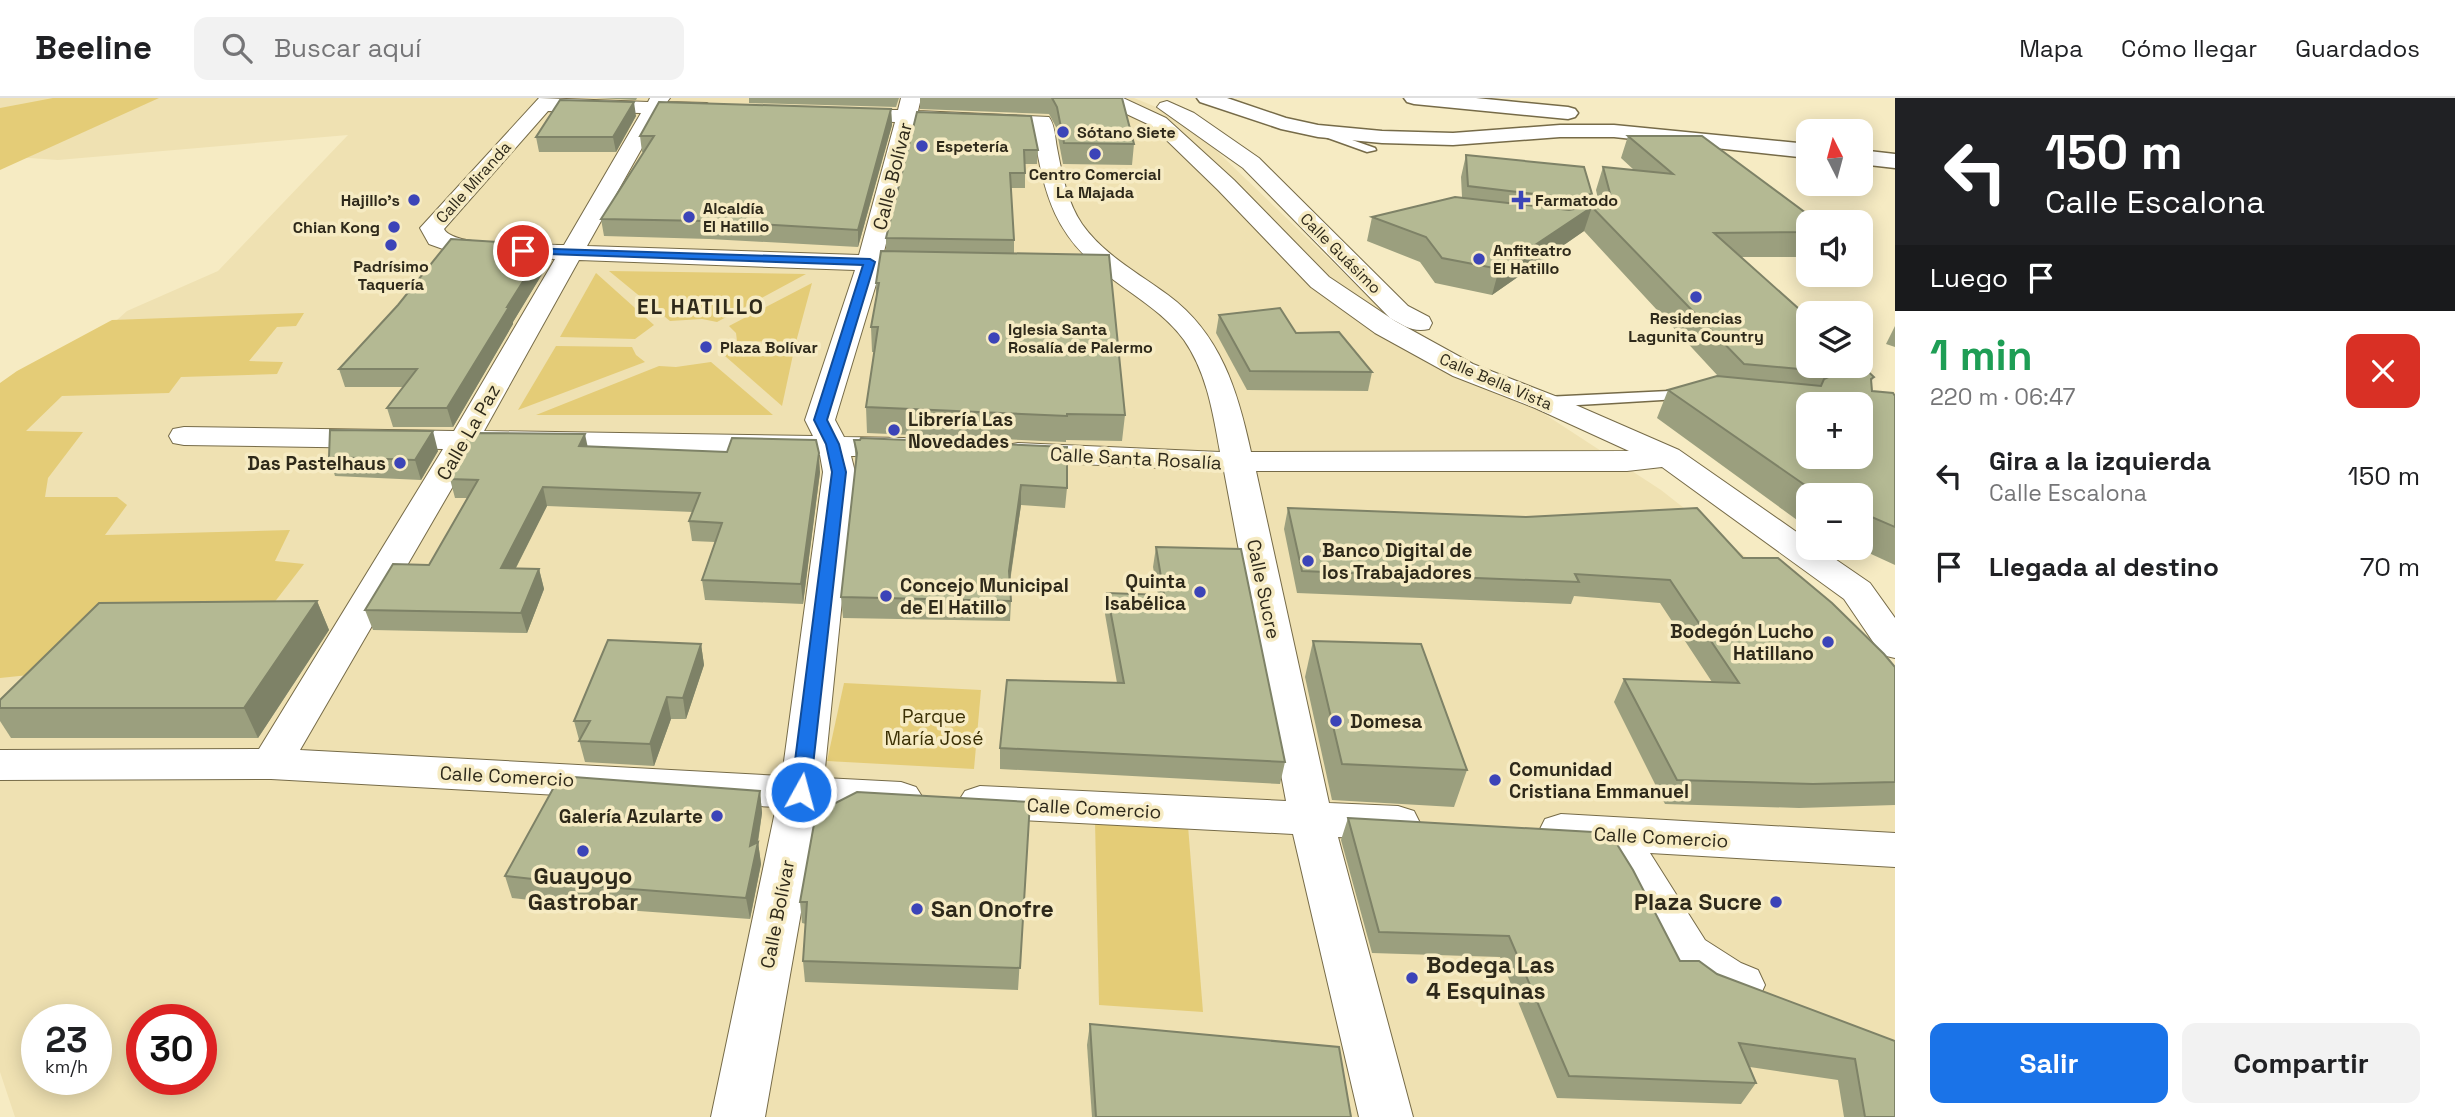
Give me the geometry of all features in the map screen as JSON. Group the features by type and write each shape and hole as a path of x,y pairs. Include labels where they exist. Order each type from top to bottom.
{"street":[{"name":"Calle Bella Vista","path":"1108,98 1158,122 1331,289 1385,327 1462,370 1545,402 1668,457 1857,591 1895,646"},
{"name":"Calle Guásimo","path":"1143,98 1187,117 1251,163 1399,312 1500,366 1545,402"},
{"path":"1208,98 1281,123 1318,131 1453,139 1560,131 1614,131 1796,150"},
{"path":"1269,98 1261,106 1281,123"},
{"path":"1414,98 1478,101 1796,138"},
{"path":"546,101 657,103 720,110"},
{"name":"Calle Miranda","path":"546,101 432,228 435,239 441,243 473,250 573,253"},
{"path":"1453,139 1480,128 1478,101"},
{"name":"Calle La Paz","path":"271,764 573,253 657,103"},
{"path":"827,114 909,107"},
{"name":"Calle Sucre","path":"909,107 1042,121 1056,194 1068,219 1100,260 1090,267 1163,304 1205,349 1225,400 1311,819 1386,1117"},
{"name":"Calle Bolívar","path":"738,1117 801,792 839,472 832,444 820,420 870,262 909,107"},
{"path":"1873,145 1895,147"},
{"path":"1873,158 1895,161"},
{"path":"573,253 921,264"},
{"path":"184,436 832,444 930,449"},
{"name":"Calle Santa Rosalía","path":"986,451 1238,462 1627,461 1668,457"},
{"name":"Calle Comercio","path":"0,765 271,764 1435,825"},
{"name":"Calle Comercio","path":"1518,829 1895,850"},
{"path":"1615,834 1688,954 1723,978 1784,1002"}],"lane":[{"path":"1318,131 1371,150"},
{"path":"1545,402 1682,394 1707,397"}],"shaded area":[{"path":"0,98 1134,98 1166,111 1197,132 1377,305 1661,490 1787,589 1895,688 1895,1117 15,1117 0,1072 0,425 127,311 218,271 348,135 58,160 0,156"}],"green space":[{"path":"53,98 159,98 0,170 0,108"},
{"path":"609,271 806,274 717,322 702,319 670,321"},
{"path":"596,273 654,325 635,339 560,337"},
{"path":"812,283 796,342 737,341 736,333 729,326"},
{"path":"304,313 296,326 277,327 249,361 283,362 277,374 181,377 169,393 62,396 26,431 83,432 48,478 45,497 117,497 127,505 105,535 290,530 275,561 304,564 270,608 58,672 0,678 0,383 17,371 112,320"},
{"path":"556,346 632,347 636,355 645,362 518,410"},
{"path":"733,349 794,350 782,406 725,356"},
{"path":"711,362 773,415 536,415 659,366 676,367"},
{"name":"Parque María José","path":"844,683 981,690 974,769 827,761"},
{"path":"1095,821 1188,826 1203,1012 1099,1005"}],"building":[{"path":"1052,98 1122,98 1134,144 1064,143 1057,107"},
{"path":"560,100 634,102 613,137 536,137"},
{"path":"659,102 891,109 858,230 707,221 601,219 654,136 640,136"},
{"path":"917,112 1031,116 1038,150 1024,150 1025,173 1010,173 1014,240 886,238"},
{"path":"1628,136 1702,136 1802,210 1796,210 1796,232 1714,233 1796,306 1796,369 1744,364 1592,207 1499,269 1442,258 1426,237 1372,217 1455,197 1569,210 1607,203 1611,197 1603,167 1673,174"},
{"path":"1466,155 1584,167 1592,194 1569,198 1468,186"},
{"path":"451,239 546,245 447,408 387,408 417,369 339,369 398,305"},
{"path":"881,251 1109,255 1125,415 1067,416 866,407 878,327 871,327 879,283 876,283"},
{"path":"1280,308 1296,333 1339,332 1372,372 1250,371 1219,315"},
{"path":"1717,376 1821,386 1824,379 1872,378 1872,391 1893,393 1895,396 1895,527 1873,518 1873,483 1802,483 1668,390"},
{"path":"330,430 433,431 415,460 329,457"},
{"path":"471,433 585,434 579,446 727,452 732,438 816,440 819,453 801,584 702,580 722,523 689,521 700,493 543,487 501,568 539,569 521,613 365,610 393,564 429,565 478,480 450,479 460,462 453,462"},
{"path":"861,438 1067,447 1067,488 1021,485 1009,571 1011,601 841,597 857,453 854,440"},
{"path":"1288,508 1526,517 1697,508 1743,558 1778,558 1832,603 1895,667 1895,782 1813,784 1677,780 1624,679 1739,683 1670,580 1575,574 1579,582 1302,571"},
{"path":"1156,547 1241,549 1285,762 1000,748 1007,680 1124,683 1107,593 1164,595"},
{"path":"317,601 244,708 0,708 0,700 99,603"},
{"path":"608,640 701,644 683,698 667,697 650,744 579,741 590,721 574,721"},
{"path":"1313,641 1421,644 1467,770 1342,764"},
{"path":"560,776 760,791 750,846 758,842 746,898 505,876"},
{"name":"San Onofre","path":"857,792 1030,802 1020,968 803,961 807,902 800,902 816,813"},
{"path":"1348,818 1610,833 1633,870 1680,961 1699,961 1717,974 1895,1041 1895,1117 1865,1117 1855,1059 1739,1043 1756,1083 1569,1076 1509,936 1379,932"},
{"path":"1090,1024 1339,1047 1351,1117 1096,1117"}],"place":[{"name":"Sótano Siete","path":"1063,132"},
{"name":"Espetería","path":"922,146"},
{"name":"Centro Comercial La Majada","path":"1095,154"},
{"name":"Hajillo's","path":"414,200"},
{"name":"Farmatodo","path":"1521,200"},
{"name":"Alcaldía El Hatillo","path":"689,217"},
{"name":"Chian Kong","path":"394,227"},
{"name":"Padrísimo Taquería","path":"391,245"},
{"name":"Anfiteatro El Hatillo","path":"1479,259"},
{"name":"Residencias Lagunita Country","path":"1696,297"},
{"name":"Iglesia Santa Rosalía de Palermo","path":"994,338"},
{"name":"Plaza Bolívar","path":"706,347"},
{"name":"Librería Las Novedades","path":"894,430"},
{"name":"Das Pastelhaus","path":"400,463"},
{"name":"Banco Digital de los Trabajadores","path":"1308,561"},
{"name":"Quinta Isabélica","path":"1200,592"},
{"name":"Concejo Municipal de El Hatillo","path":"886,596"},
{"name":"Bodegón Lucho Hatillano","path":"1828,642"},
{"name":"Domesa","path":"1336,721"},
{"name":"Comunidad Cristiana Emmanuel","path":"1495,780"},
{"name":"Galería Azularte","path":"717,816"},
{"name":"Guayoyo Gastrobar","path":"583,851"},
{"name":"Plaza Sucre","path":"1776,902"},
{"name":"San Onofre","path":"917,909"},
{"name":"Bodega Las 4 Esquinas","path":"1412,978"}],"district":[{"name":"EL HATILLO","path":"701,307"}],"route":[{"path":"523,251 870,262 820,420 832,444 839,472 801,792"}]}
